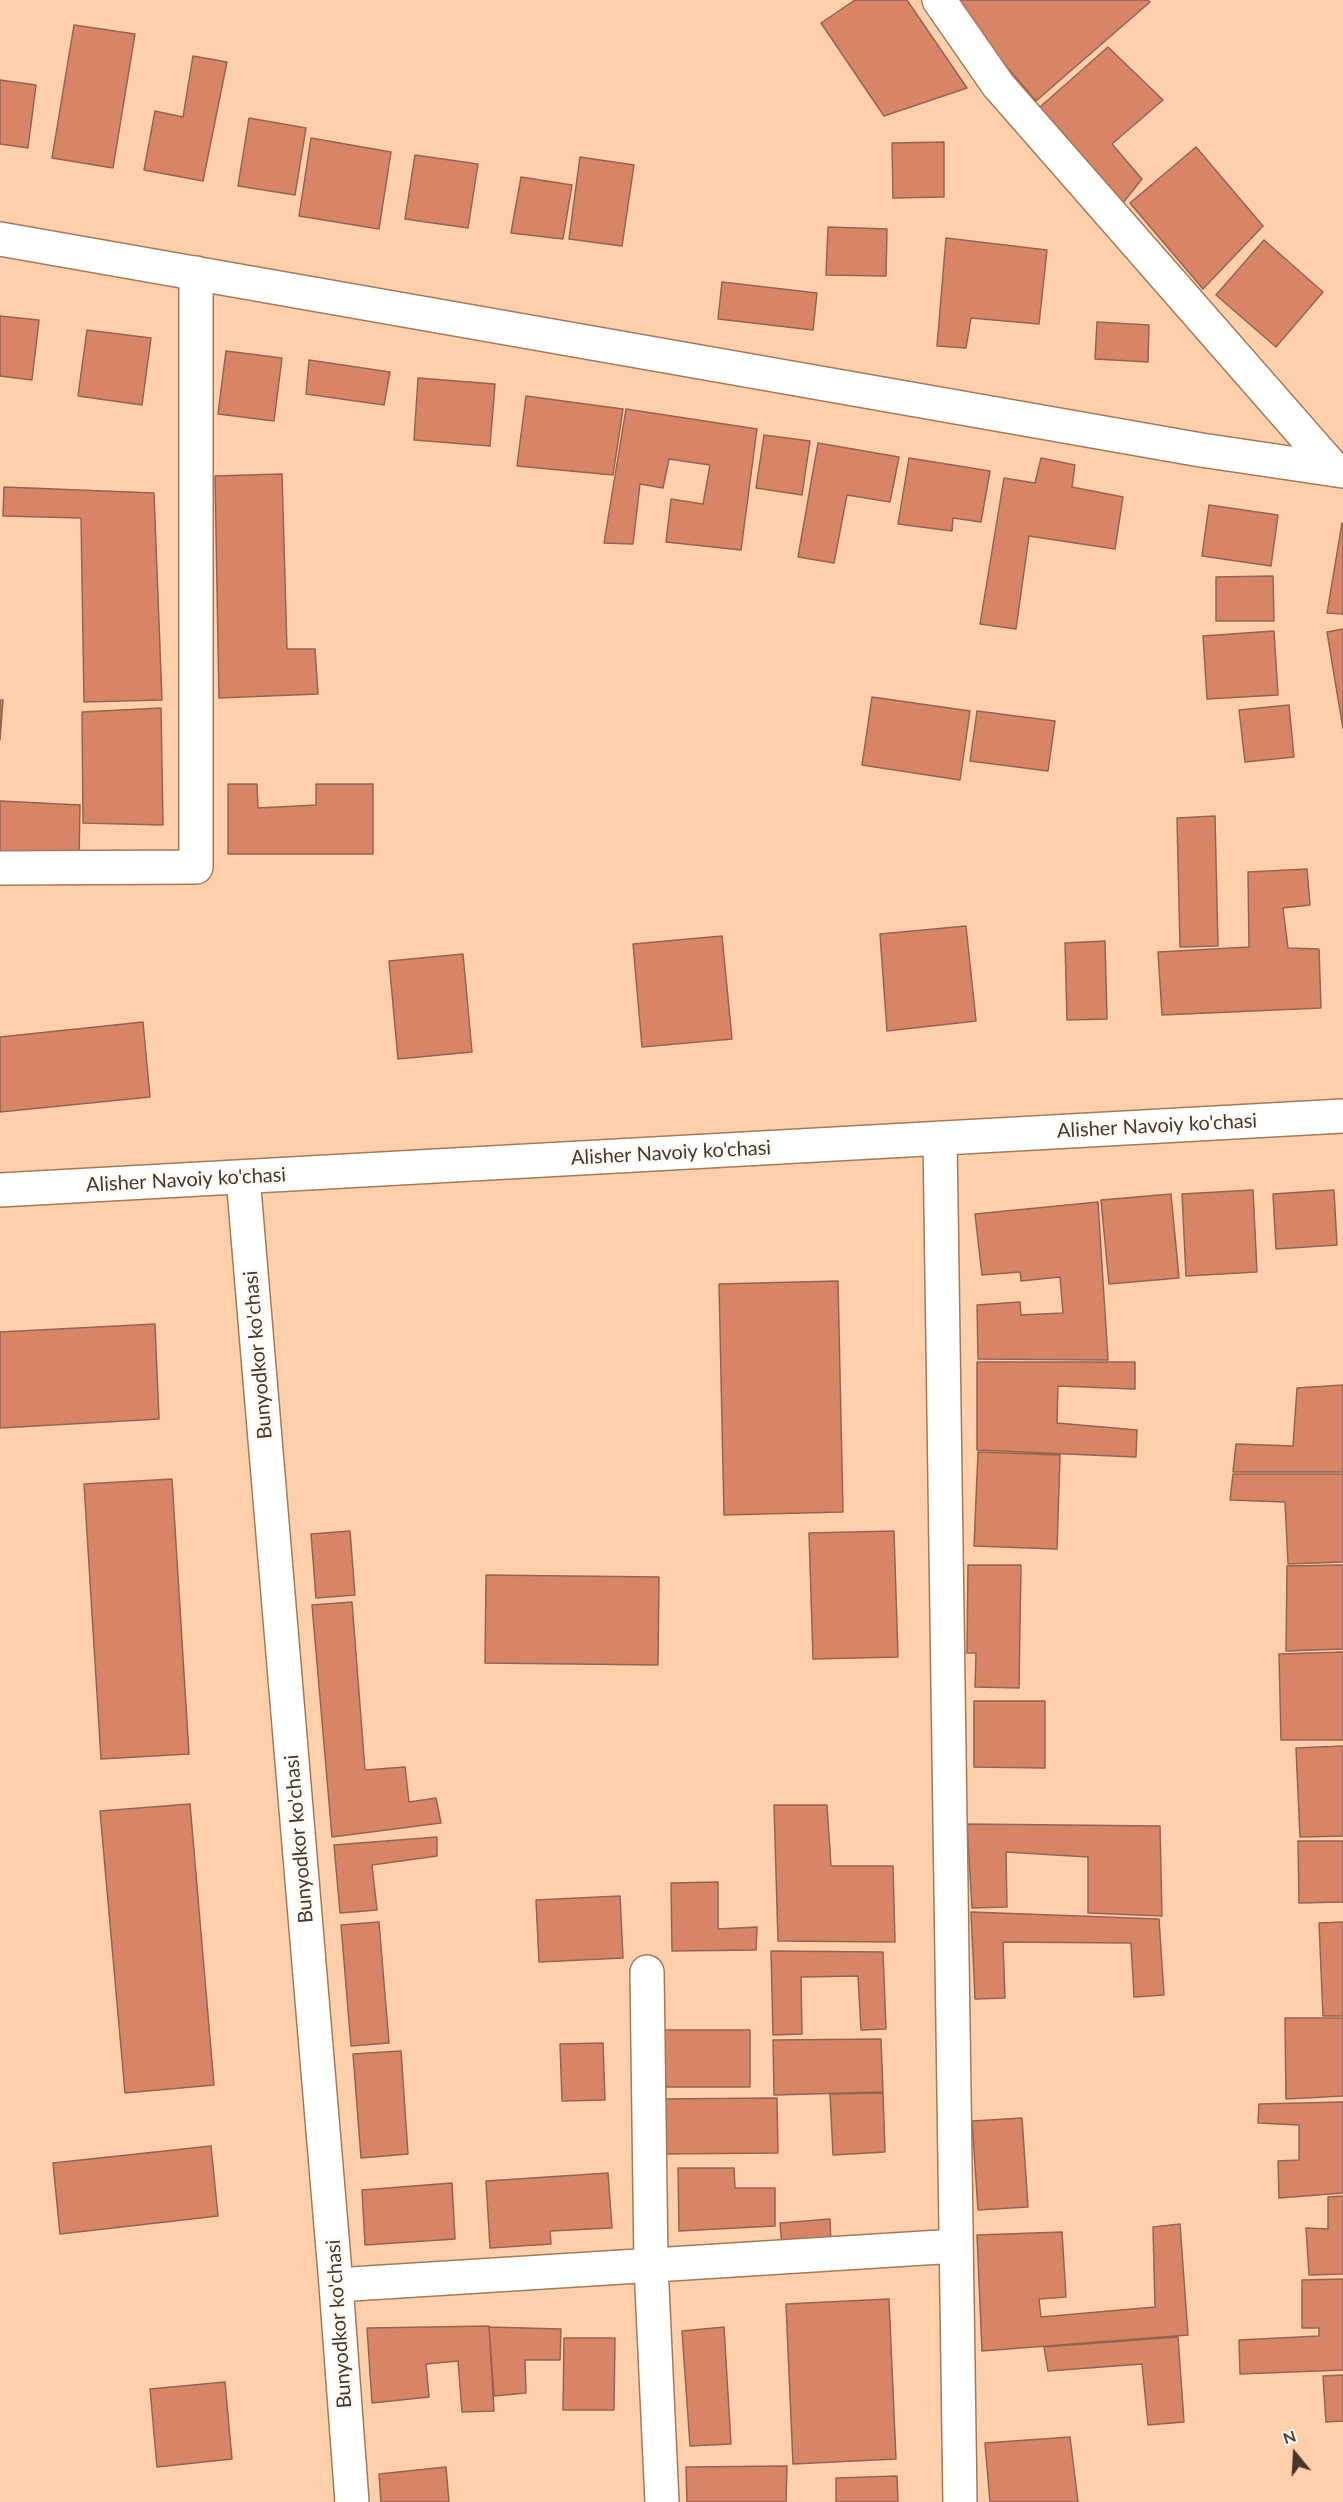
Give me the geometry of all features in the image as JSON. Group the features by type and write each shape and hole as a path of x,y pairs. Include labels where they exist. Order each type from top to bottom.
{"street":[{"path":"939,0 998,85 1338,470"},
{"path":"0,239 1190,448 1338,470"},
{"path":"0,868 196,867 196,273"},
{"name":"Alisher Navoiy ko'chasi","path":"0,1190 1343,1116"},
{"path":"940,1138 960,2502"},
{"name":"Bunyodkor ko'chasi","path":"243,1177 336,2285 352,2502"},
{"path":"647,1972 651,2265 662,2502"},
{"path":"336,2285 956,2246"}],"building":[{"path":"855,0 907,0 967,88 884,116 821,23"},
{"path":"955,0 1148,0 1150,2 1036,101 952,3"},
{"path":"74,25 135,34 113,168 52,158"},
{"path":"1108,47 1163,100 1112,144 1142,179 1122,204 1040,107"},
{"path":"193,56 227,62 203,181 144,170 155,111 183,117"},
{"path":"0,80 36,85 28,148 0,144"},
{"path":"249,118 306,128 295,195 238,186"},
{"path":"311,138 391,152 379,229 299,216"},
{"path":"944,142 944,197 893,198 892,143"},
{"path":"1196,147 1263,226 1203,289 1130,203"},
{"path":"415,155 478,164 468,228 405,219"},
{"path":"580,157 634,165 622,246 569,239"},
{"path":"521,177 572,185 563,239 511,233"},
{"path":"828,227 887,229 886,276 826,275"},
{"path":"946,238 1047,250 1039,324 971,318 966,348 937,346"},
{"path":"1264,240 1323,292 1276,347 1216,295"},
{"path":"722,282 817,293 813,330 718,319"},
{"path":"0,316 39,320 32,380 0,376"},
{"path":"1097,322 1149,325 1148,362 1095,359"},
{"path":"87,330 151,338 142,405 78,396"},
{"path":"226,351 282,358 274,421 218,414"},
{"path":"309,360 390,372 384,405 306,394"},
{"path":"418,378 495,384 490,446 414,440"},
{"path":"526,396 623,409 613,475 517,466"},
{"path":"626,409 757,429 741,550 666,542 671,499 703,504 710,465 669,459 663,488 640,484 633,544 604,543"},
{"path":"764,435 810,441 802,495 756,488"},
{"path":"818,443 899,457 890,502 847,495 834,563 798,557"},
{"path":"909,458 990,471 981,522 953,518 952,531 898,524"},
{"path":"1041,458 1075,465 1072,487 1123,497 1115,549 1029,536 1016,629 980,624 1004,478 1035,483"},
{"path":"282,474 287,649 315,649 318,694 219,698 215,476"},
{"path":"4,487 154,493 162,700 84,702 81,518 3,516"},
{"path":"1209,505 1278,515 1271,566 1202,556"},
{"path":"1342,523 1343,614 1327,613"},
{"path":"1273,576 1274,621 1216,621 1216,577"},
{"path":"1343,629 1343,729 1327,632"},
{"path":"1274,631 1278,695 1207,699 1203,636"},
{"path":"872,697 970,711 960,780 862,765"},
{"path":"0,700 3,700 0,740"},
{"path":"1289,705 1294,757 1245,762 1239,710"},
{"path":"161,708 163,825 83,823 82,712"},
{"path":"977,711 1055,721 1048,771 970,761"},
{"path":"228,784 257,784 258,808 316,805 316,784 373,784 373,854 228,854"},
{"path":"0,801 80,805 79,860 0,859"},
{"path":"1215,816 1218,946 1180,947 1177,818"},
{"path":"1307,869 1310,905 1283,908 1288,948 1319,949 1321,1008 1162,1015 1158,952 1249,947 1248,872"},
{"path":"966,926 976,1021 887,1031 880,934"},
{"path":"722,936 732,1039 642,1047 633,944"},
{"path":"1105,941 1107,1019 1067,1020 1065,943"},
{"path":"463,954 472,1052 398,1059 389,961"},
{"path":"143,1022 150,1097 0,1112 0,1037"},
{"path":"1253,1190 1257,1272 1186,1276 1182,1194"},
{"path":"1334,1190 1337,1245 1276,1249 1273,1194"},
{"path":"1171,1194 1179,1278 1109,1284 1101,1200"},
{"path":"1098,1202 1108,1360 978,1359 977,1305 1020,1302 1021,1315 1063,1313 1060,1277 1021,1281 1020,1272 982,1275 975,1214"},
{"path":"838,1281 843,1512 724,1515 719,1284"},
{"path":"155,1324 159,1419 0,1428 0,1332"},
{"path":"977,1362 1135,1362 1135,1389 1058,1386 1057,1423 1137,1430 1136,1457 977,1450"},
{"path":"1343,1385 1343,1472 1233,1472 1236,1444 1293,1446 1297,1388"},
{"path":"978,1452 1060,1455 1057,1549 974,1546"},
{"path":"1233,1474 1343,1474 1343,1562 1288,1564 1285,1502 1230,1500"},
{"path":"172,1479 189,1754 101,1759 84,1484"},
{"path":"350,1531 355,1595 316,1598 311,1534"},
{"path":"894,1531 898,1657 813,1659 809,1533"},
{"path":"968,1565 1021,1565 1019,1688 975,1687 976,1653 967,1653"},
{"path":"1343,1565 1343,1649 1286,1651 1287,1566"},
{"path":"486,1575 659,1577 658,1665 485,1663"},
{"path":"352,1602 365,1770 405,1767 409,1802 436,1798 441,1823 332,1837 312,1605"},
{"path":"1343,1652 1343,1740 1281,1740 1279,1654"},
{"path":"974,1701 1045,1701 1045,1768 974,1767"},
{"path":"1343,1746 1343,1836 1300,1837 1296,1748"},
{"path":"190,1804 214,2085 125,2093 100,1811"},
{"path":"774,1805 827,1805 831,1866 893,1866 895,1942 778,1941"},
{"path":"967,1824 1160,1826 1162,1916 1088,1913 1088,1857 1006,1852 1007,1907 972,1908"},
{"path":"437,1837 437,1856 372,1865 377,1910 340,1913 334,1845"},
{"path":"1298,1841 1343,1841 1343,1902 1299,1903"},
{"path":"718,1882 718,1929 757,1927 756,1950 672,1951 671,1883"},
{"path":"620,1896 623,1958 539,1962 536,1900"},
{"path":"971,1912 1159,1919 1164,1995 1134,1997 1131,1943 1003,1942 1005,1998 975,1999"},
{"path":"379,1922 389,2043 351,2046 341,1925"},
{"path":"1343,1922 1343,2016 1323,2016 1319,1923"},
{"path":"771,1951 883,1952 886,2029 861,2030 858,1976 801,1977 802,2034 773,2035"},
{"path":"1285,2018 1343,2018 1343,2096 1286,2099"},
{"path":"662,2030 750,2030 750,2087 662,2087"},
{"path":"881,2039 883,2092 774,2095 773,2040"},
{"path":"603,2043 605,2100 562,2101 560,2044"},
{"path":"401,2051 408,2154 361,2158 353,2054"},
{"path":"883,2093 885,2152 833,2155 830,2094"},
{"path":"777,2098 778,2153 659,2154 659,2099"},
{"path":"1343,2102 1343,2193 1279,2198 1278,2161 1299,2160 1299,2125 1258,2123 1259,2104"},
{"path":"1022,2118 1028,2207 978,2210 972,2121"},
{"path":"211,2146 218,2216 60,2234 53,2163"},
{"path":"678,2168 734,2168 735,2188 775,2188 775,2226 679,2231"},
{"path":"608,2173 612,2228 550,2231 551,2244 490,2248 486,2181"},
{"path":"452,2183 455,2239 365,2245 362,2190"},
{"path":"1343,2196 1343,2274 1309,2275 1306,2228 1328,2229 1328,2197"},
{"path":"830,2219 831,2244 782,2248 780,2223"},
{"path":"1180,2224 1188,2335 982,2351 977,2235 1062,2232 1066,2297 1039,2299 1041,2317 1155,2307 1153,2227"},
{"path":"1343,2279 1343,2370 1240,2374 1239,2340 1319,2336 1319,2328 1302,2328 1302,2280"},
{"path":"889,2299 896,2459 793,2464 786,2304"},
{"path":"489,2326 494,2411 462,2412 458,2361 426,2364 429,2397 372,2403 367,2328"},
{"path":"489,2327 561,2329 560,2360 525,2360 526,2393 494,2396"},
{"path":"724,2327 731,2444 690,2446 682,2331"},
{"path":"1178,2337 1184,2422 1148,2425 1142,2364 1048,2371 1044,2347"},
{"path":"564,2338 615,2338 614,2410 563,2410"},
{"path":"1343,2375 1343,2421 1326,2422 1323,2376"},
{"path":"225,2382 232,2459 157,2467 150,2389"},
{"path":"1070,2437 1078,2502 990,2502 985,2443"},
{"path":"787,2466 786,2502 687,2502 686,2467"},
{"path":"446,2467 449,2502 381,2502 379,2474"},
{"path":"897,2476 898,2502 836,2502 836,2478"}]}
